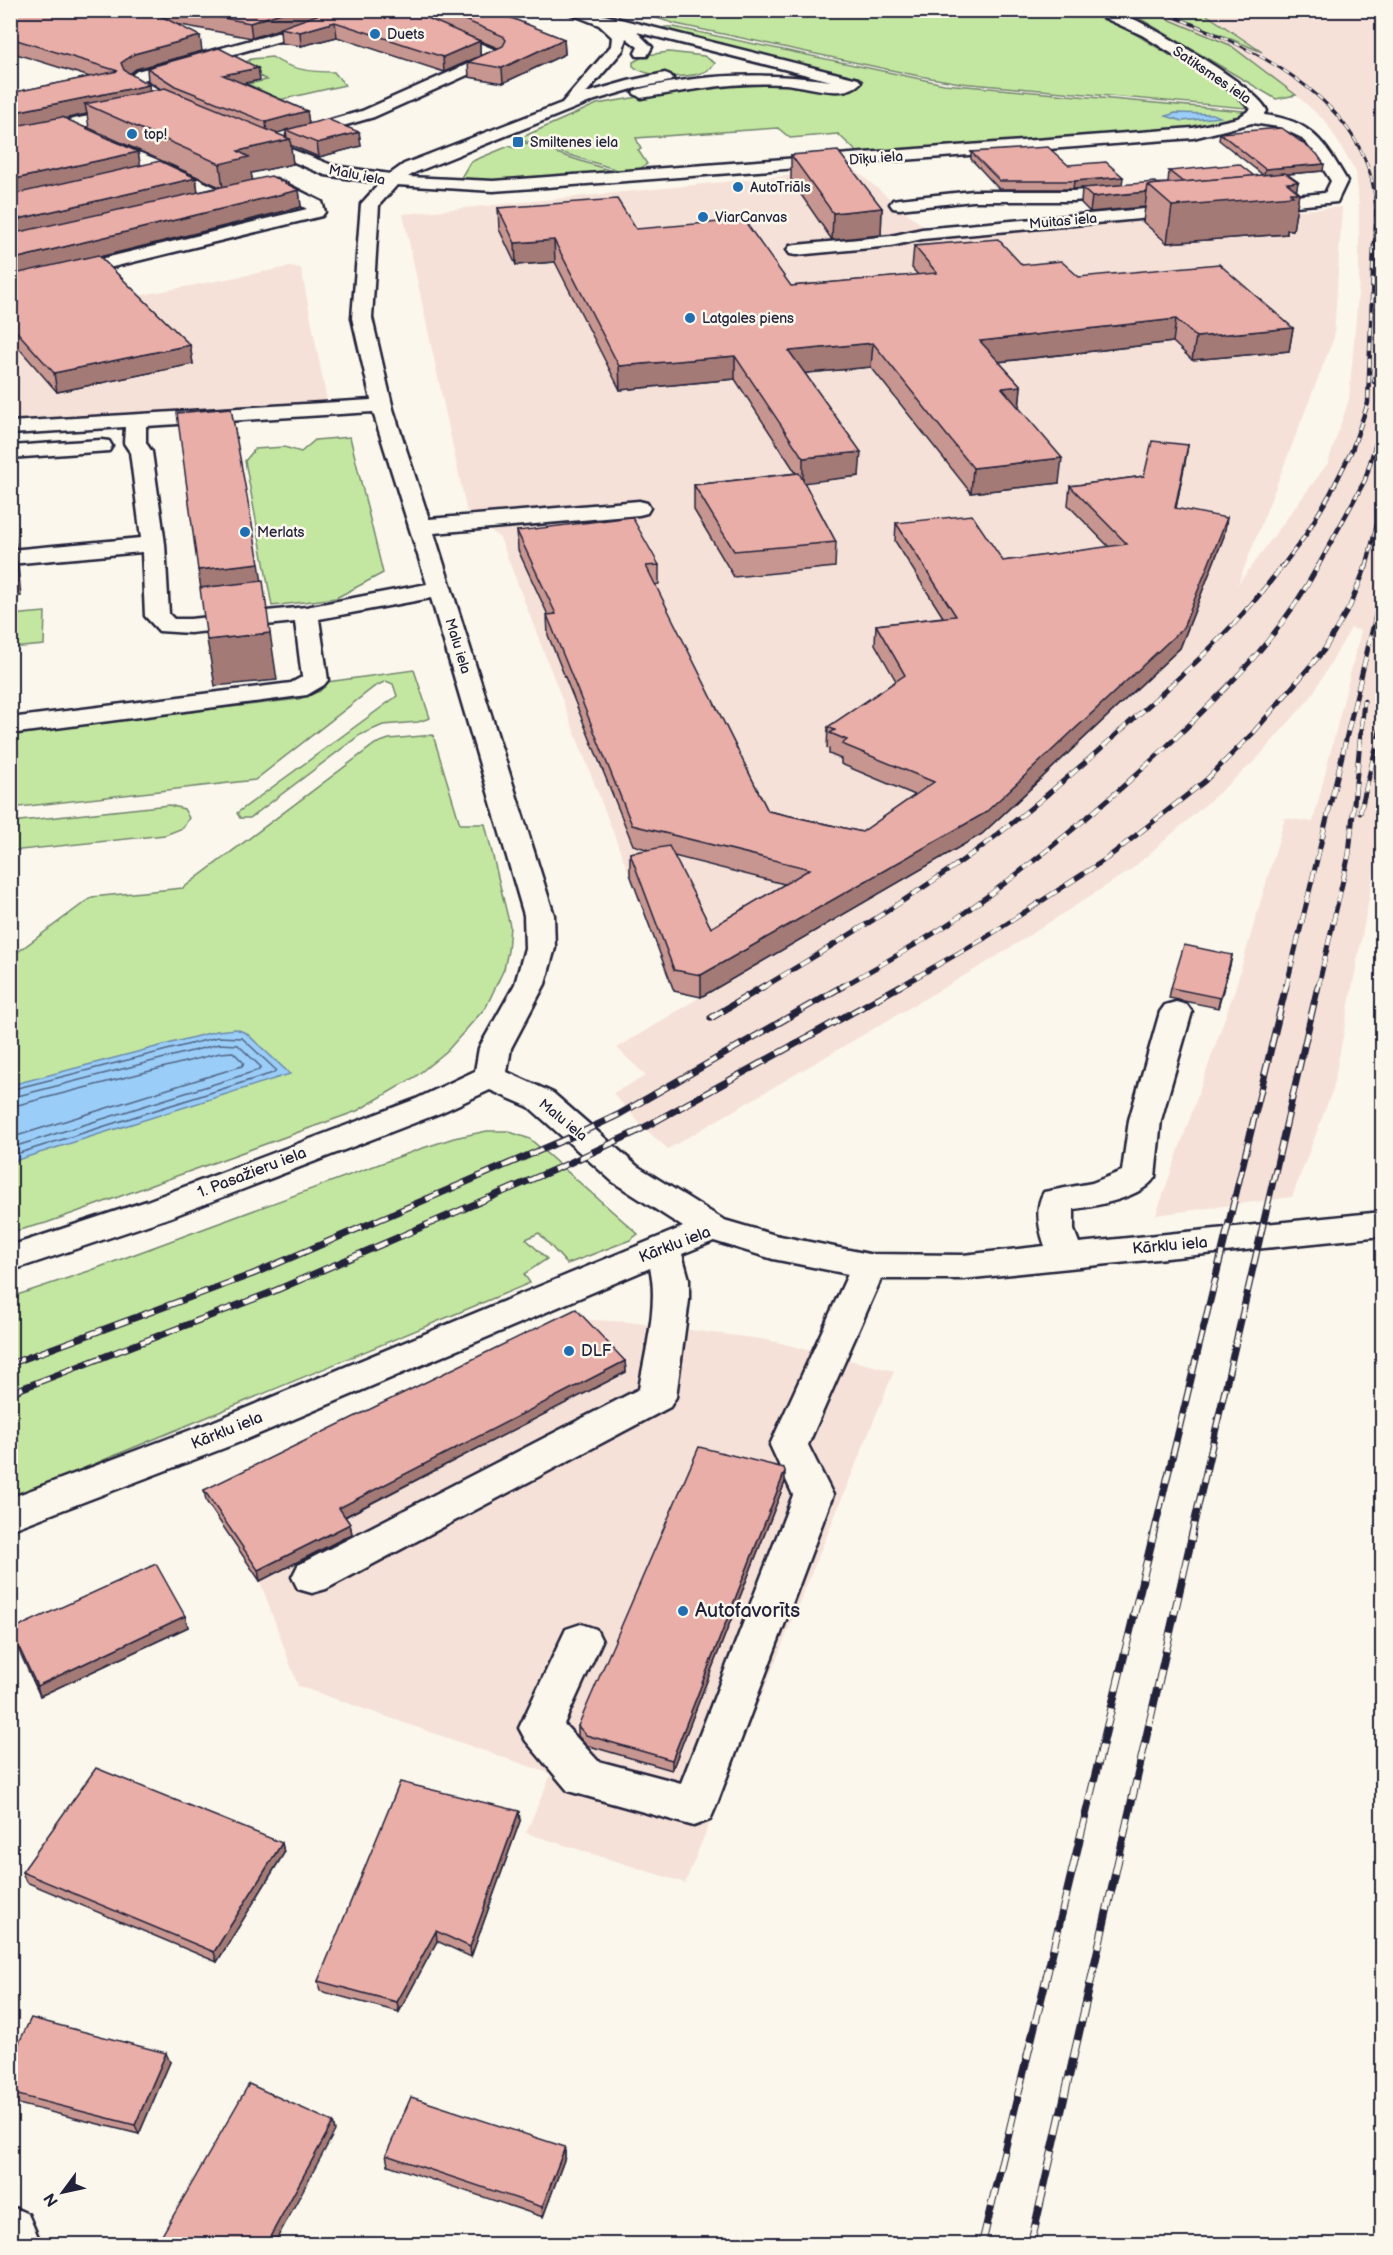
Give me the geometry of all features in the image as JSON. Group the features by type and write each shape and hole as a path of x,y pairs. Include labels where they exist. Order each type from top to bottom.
{"street":[{"path":"10,137 148,109 175,106 133,80 142,74 282,36 362,10"},
{"path":"264,144 368,114 498,56 387,10"},
{"path":"568,10 638,31 667,46 706,53 720,60 785,69 848,84"},
{"name":"Satiksmes iela","path":"1094,10 1136,26 1237,88 1258,106 1258,111 1250,118"},
{"path":"578,102 633,76 634,61 645,47 607,22"},
{"path":"578,102 721,80 785,79 841,87 853,82 607,22"},
{"path":"578,102 618,47 619,36 607,22"},
{"path":"634,61 683,50"},
{"path":"711,73 722,67 720,60"},
{"path":"634,61 643,75 665,78 690,78 742,70 774,72 848,84"},
{"path":"392,180 410,168 578,102 641,82 665,78"},
{"name":"Satiksmes iela","path":"1240,206 1331,198 1339,181 1310,136 1289,123 1250,118"},
{"name":"Dīķu iela","path":"392,180 493,186 862,160 1193,133 1233,126 1250,118"},
{"path":"66,125 117,151 131,154 163,170 178,174 219,196"},
{"name":"Malu iela","path":"237,132 331,171 392,180"},
{"path":"942,153 954,166"},
{"path":"862,160 874,174"},
{"path":"141,175 163,170"},
{"path":"256,188 331,171"},
{"name":"Malu iela","path":"392,180 370,204 362,318 382,405 441,589 539,915 540,948 530,984 495,1048 490,1077 542,1100 625,1174 712,1228"},
{"path":"968,181 983,196"},
{"path":"10,287 316,212 316,206 276,184"},
{"path":"886,189 922,234"},
{"path":"899,204 983,196 1073,196 1147,190"},
{"path":"196,202 238,192"},
{"path":"1166,196 1184,211"},
{"name":"Muitas iela","path":"796,250 891,241 922,234 1206,209"},
{"path":"10,452 136,432 382,405"},
{"path":"10,428 136,432"},
{"path":"136,432 141,452 153,544 156,616 168,626 190,626 306,614 441,589"},
{"path":"421,527 639,508"},
{"path":"10,557 153,544"},
{"path":"10,726 298,690 315,680 306,614"},
{"path":"1066,1256 1058,1230 1056,1200 1098,1194 1138,1177 1145,1119 1176,1012"},
{"name":"1. Pasažieru iela","path":"10,1259 159,1209 428,1106 490,1077"},
{"name":"Kārklu iela","path":"10,1515 226,1432 712,1228 773,1247 869,1266 963,1267 1383,1224"},
{"path":"312,1577 657,1397 671,1300 671,1279 663,1249"},
{"path":"581,1641 541,1728 584,1777 694,1806 813,1495 789,1446 869,1266"},
{"path":"10,2232 15,2244"}],"shaded area":[{"path":"1149,11 1164,11 1258,49 1201,11 1382,11 1382,830 1333,1089 1292,1197 1156,1215 1235,989 1285,818 1313,822 1361,631 1351,628 1311,697 1255,761 1132,869 991,960 668,1149 643,1127 613,1093 646,1076 617,1048 700,997 674,991 500,538 467,513 403,214 854,169 935,236 1342,207 1334,337 1238,584 1328,463 1349,399 1359,282 1359,208 1356,172 1326,122 1296,95 1230,45"},
{"path":"289,267 301,268 327,401 312,404 11,420 11,320"},
{"path":"576,1319 629,1322 768,1340 894,1371 685,1883 526,1833 551,1774 298,1686 260,1581 206,1501"}],"green space":[{"path":"634,11 1064,11 1103,17 1116,22 1241,99 1246,108 960,83 676,24"},
{"path":"1119,11 1149,11 1230,45 1296,95 1276,99 1139,18"},
{"path":"1164,11 1201,11 1262,52"},
{"path":"666,27 944,84 1243,111 1233,120 1209,127 859,154 838,134 790,138 778,128 636,138 641,149 638,150 647,164 635,172 621,171 518,139 597,104 715,84 781,82 838,90 862,81 658,29"},
{"path":"669,52 704,56 715,63 709,69 689,76 650,74 633,66 633,62 646,55"},
{"path":"272,57 287,65 302,69 334,72 345,85 248,107 214,91 267,80 240,66 251,59"},
{"path":"525,143 615,172 509,180 459,181 469,164 475,160 509,146 514,148"},
{"path":"350,437 383,573 336,598 272,606 245,461 255,449 284,447 301,452 315,440"},
{"path":"45,612 44,645 11,648 11,615"},
{"path":"414,670 430,718 418,722 383,725 360,735 250,818 240,818 237,813 397,696 393,684 386,681 374,687 255,780 11,808 10,733 299,699 320,691 327,682"},
{"path":"433,735 460,824 485,824 510,926 504,969 486,1007 447,1051 415,1077 357,1111 46,1223 11,1232 11,957 92,897 183,888 375,744 389,739"},
{"path":"169,805 184,809 189,818 183,828 165,835 11,851 11,822"},
{"path":"487,1131 507,1131 530,1139 638,1234 630,1240 567,1264 539,1233 526,1239 547,1259 524,1274 530,1283 11,1497 11,1297 89,1271 420,1149 454,1138"}],"water":[{"path":"1175,113 1213,114 1220,117 1182,121 1166,116"},
{"path":"236,1029 246,1033 290,1074 11,1162 11,1085 217,1031"}],"building":[{"path":"10,10 149,10 200,36 134,54 121,63 124,70 149,85 10,113 12,110 10,109 10,93 118,71 10,38"},
{"path":"180,10 290,10 250,23"},
{"path":"331,10 409,10 480,41 443,57 335,22 300,32 280,28"},
{"path":"441,10 491,10 564,39 502,68 468,62 503,46 506,40 503,36"},
{"path":"219,48 258,68 223,75 307,111 266,122 175,86 147,68"},
{"path":"165,88 290,139 238,151 249,157 220,164 85,104"},
{"path":"62,117 138,152 10,180 10,127"},
{"path":"327,119 359,132 317,143 286,130"},
{"path":"1282,128 1317,154 1324,164 1265,169 1220,133"},
{"path":"1048,147 1068,165 1106,162 1123,177 1074,181 1000,181 971,152"},
{"path":"838,151 882,208 833,213 791,155"},
{"path":"160,161 196,178 10,221 10,195"},
{"path":"1239,164 1254,176 1183,182 1169,171"},
{"path":"1285,173 1298,182 1287,183 1299,193 1290,193 1293,196 1172,206 1148,185"},
{"path":"271,176 299,190 10,260 10,234"},
{"path":"1155,182 1158,184 1148,185 1147,192 1092,197 1082,188"},
{"path":"617,199 636,229 744,220 791,286 937,273 914,246 998,239 1022,265 1061,261 1079,277 1219,264 1293,328 1196,337 1176,319 980,341 1021,386 1002,388 1062,458 973,468 873,343 789,351 861,452 803,458 735,356 619,366 554,240 515,243 498,208"},
{"path":"98,255 190,345 54,373 10,324 10,275"},
{"path":"231,408 259,563 198,570 177,413"},
{"path":"1152,441 1188,445 1175,508 1227,518 1183,628 985,813 701,975 674,970 630,853 669,846 711,928 810,869 632,825 547,615 556,614 517,531 632,517 659,565 646,566 768,811 862,832 934,782 842,744 847,740 830,733 835,730 828,727 905,675 876,625 956,616 896,523 972,515 1003,561 1127,544 1070,486 1144,476"},
{"path":"799,473 836,542 734,551 694,485"},
{"path":"263,581 270,633 207,640 200,588"},
{"path":"1184,945 1232,955 1220,998 1171,988"},
{"path":"576,1309 625,1361 339,1508 350,1524 258,1570 204,1490"},
{"name":"Autofavorīts","path":"699,1447 784,1468 785,1471 672,1760 586,1735 578,1726"},
{"path":"156,1564 185,1616 37,1686 11,1630"},
{"path":"96,1768 282,1843 214,1952 22,1872"},
{"path":"400,1782 519,1811 470,1947 436,1931 397,2002 318,1981"},
{"path":"31,2018 166,2053 135,2125 10,2093 10,2061"},
{"path":"249,2084 333,2122 266,2244 157,2244"},
{"path":"411,2097 565,2147 542,2207 386,2155"}],"railway":[{"path":"1157,10 1224,38 1291,75 1320,98 1345,125 1363,156 1374,191 1376,212 1374,246"},
{"path":"1281,568 1305,536 1330,494 1352,450 1368,403 1374,245"},
{"path":"1374,382 1382,355"},
{"path":"1317,568 1365,480 1382,423"},
{"path":"1366,568 1382,504"},
{"path":"762,988 930,883 1024,814 1197,661 1233,625 1282,566"},
{"path":"840,988 914,946 957,918 1047,851 1132,778 1206,708 1259,652 1290,611 1318,566"},
{"path":"897,988 985,938 1106,859 1205,781 1253,733 1324,650 1350,606 1366,566"},
{"path":"1286,988 1382,590"},
{"path":"1318,988 1349,854 1364,701"},
{"path":"1360,813 1382,723"},
{"path":"711,1018 764,986"},
{"path":"10,1364 253,1274 580,1133 618,1115 843,986"},
{"path":"10,1393 272,1292 565,1165 636,1132 900,986"},
{"path":"1153,1537 1286,986"},
{"path":"1191,1537 1318,986"},
{"path":"982,2244 1153,1536"},
{"path":"1031,2244 1192,1536"}],"place":[{"name":"Duets","path":"375,34"},
{"name":"top!","path":"132,134"},
{"name":"Smiltenes iela","path":"518,142"},
{"name":"AutoTriāls","path":"738,187"},
{"name":"ViarCanvas","path":"703,217"},
{"name":"Latgales piens","path":"690,318"},
{"name":"Merlats","path":"245,532"},
{"name":"DLF","path":"569,1351"},
{"name":"Autofavorīts","path":"683,1611"}]}
